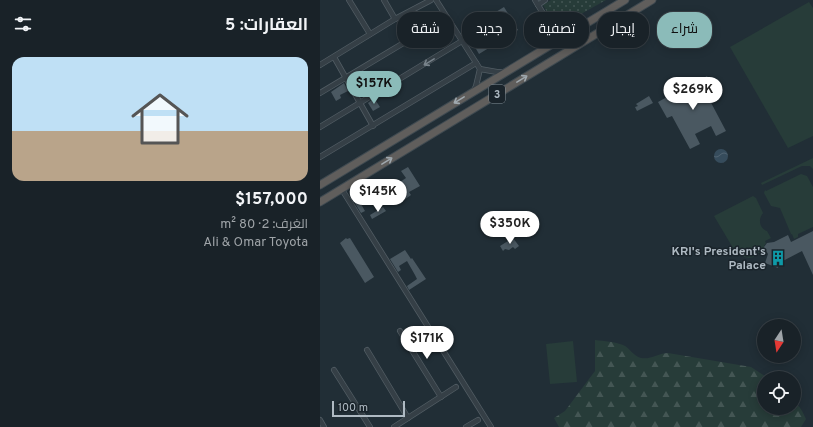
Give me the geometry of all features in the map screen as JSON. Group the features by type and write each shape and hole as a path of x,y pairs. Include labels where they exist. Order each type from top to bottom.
{"highway":[{"name":"3","path":"589,22 625,0"},
{"name":"3","path":"320,202 652,0"},
{"name":"3","path":"320,185 545,48"},
{"path":"356,163 364,164 366,170 365,174"}],"street":[{"path":"349,0 370,34"},
{"path":"384,0 395,20"},
{"path":"320,65 370,34 430,0"},
{"path":"436,0 444,12"},
{"path":"543,12 537,2 545,0"},
{"path":"320,127 462,41 454,28"},
{"path":"320,93 397,46"},
{"path":"466,48 480,69 504,72"},
{"path":"334,57 373,126"},
{"path":"320,157 476,63"},
{"path":"474,91 480,69"},
{"path":"342,188 491,427"},
{"path":"400,331 441,397"},
{"path":"367,350 408,418"},
{"path":"334,370 370,427"},
{"path":"394,427 456,387"},
{"path":"320,420 324,427"},
{"path":"466,427 478,420"}],"green space":[{"path":"551,0 606,0 585,12 547,12 543,5"},
{"path":"809,2 813,8 813,136 788,148 730,47"},
{"path":"813,158 813,169 810,166 802,166 762,185 761,183"},
{"path":"801,174 807,176 813,187 813,227 798,234 798,237 794,239 792,234 790,235 791,234 780,208 771,206 764,193 765,190 766,191"},
{"path":"753,196 756,198 763,213 760,218 761,226 767,231 771,238 765,241 766,243 764,246 767,254 755,252 754,257 749,258 744,257 737,246 733,248 714,216"},
{"path":"595,340 623,345 636,356 641,358 648,358 668,353 751,367 757,371 757,415 801,415 801,410 806,419 801,427 559,427 554,418 565,411 595,371"},
{"path":"573,341 577,382 550,384 546,344"}],"water":[{"path":"721,149 726,151 728,156 726,161 721,163 716,161 714,156 716,151"}],"building":[{"path":"504,7 507,12 496,12"},
{"path":"476,48 489,48 479,54"},
{"path":"707,76 716,93 708,97 726,131 716,136 711,126 695,134 700,144 690,149 672,116 667,118 658,102 678,91 680,94 689,90 688,87"},
{"path":"344,83 348,91 340,95 341,98 336,101 331,92"},
{"path":"649,96 653,103 637,111 635,107 638,106 636,104"},
{"path":"374,98 380,107 373,111 368,103"},
{"path":"408,167 420,186 409,192 411,195 404,200 401,195 399,197 394,189 406,178 401,171"},
{"path":"364,193 368,198 361,204 365,211 361,213 353,200"},
{"path":"383,207 386,211 372,219 370,215"},
{"name":"KRI's President's Palace","path":"813,231 813,275 802,251 779,263 778,268 765,263 768,254 764,247 767,243 774,242 788,235 791,242"},
{"path":"346,238 350,238 374,277 365,283 340,243"},
{"path":"513,238 519,246 515,249 513,247 509,250 505,249 503,251 500,246"},
{"path":"405,250 426,279 409,290 407,286 417,279 407,261 399,266 401,270 398,272 390,259"}],"place":[{"name":"KRI's President's Palace","path":"778,258"}]}
